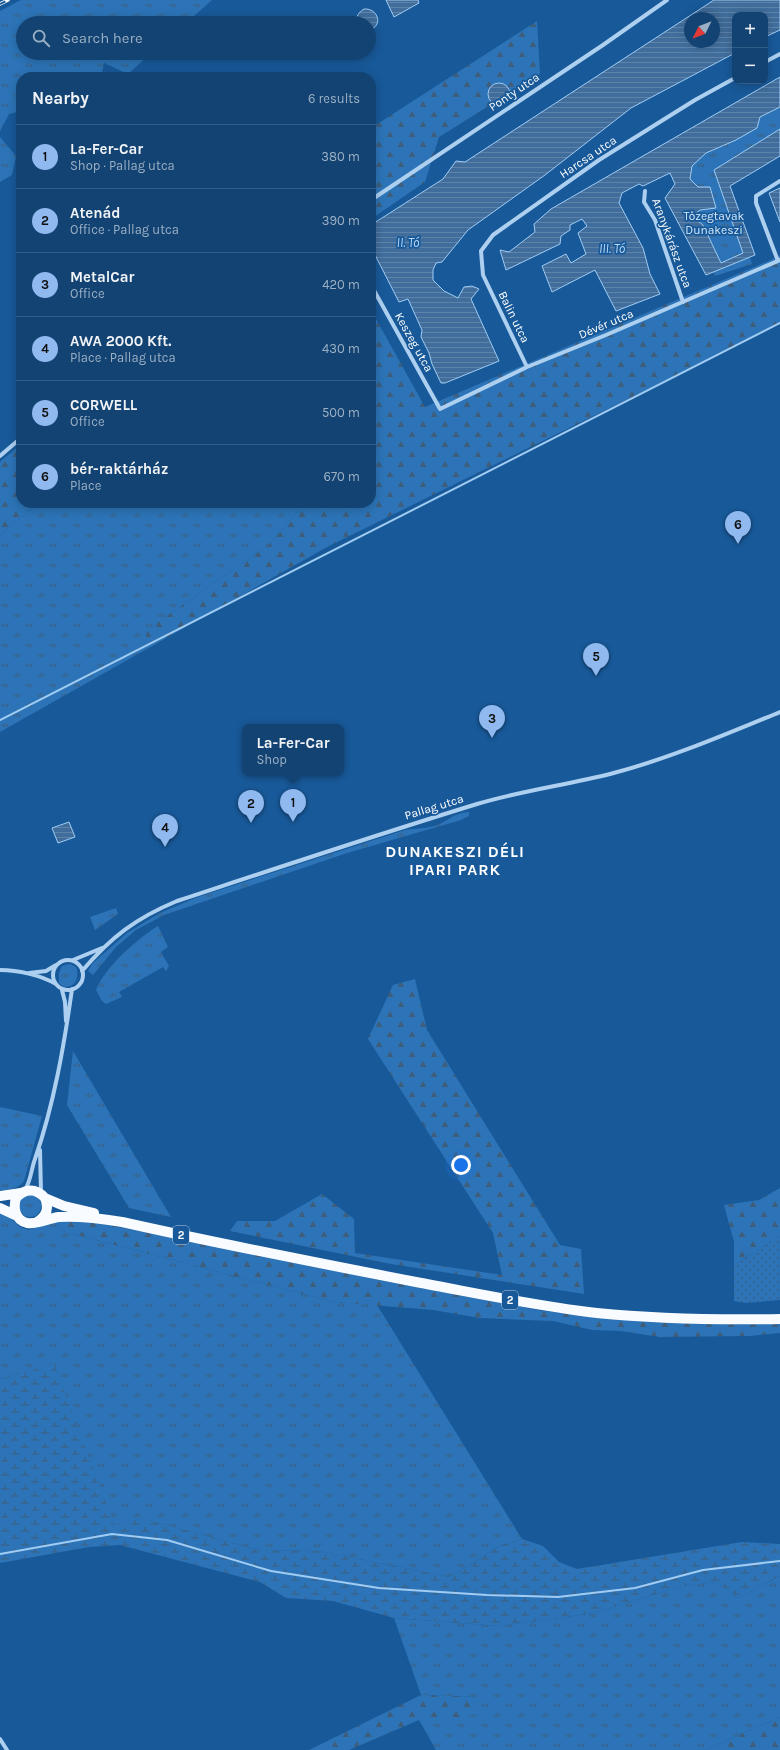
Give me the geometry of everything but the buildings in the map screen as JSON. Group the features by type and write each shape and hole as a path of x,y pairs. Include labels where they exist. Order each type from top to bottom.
{"main road":[{"name":"2","path":"0,1196 30,1190 64,1206 96,1214 118,1222"},
{"path":"17,1216 14,1210 14,1204 16,1198 22,1192"},
{"path":"37,1222 42,1219 47,1209 43,1196"},
{"name":"2","path":"0,1208 17,1216 26,1223 57,1217 118,1222 244,1249 548,1307 624,1315 689,1319 780,1319"}],"street":[{"name":"Ponty utca","path":"376,197 603,45 666,0"},
{"path":"768,60 780,54"},
{"name":"Harcsa utca","path":"483,276 481,251 493,235 598,160 695,100 732,80"},
{"path":"779,260 756,203 756,196 780,181"},
{"name":"Aranykárász utca","path":"645,191 644,202 655,220 683,302"},
{"name":"Dévér utca","path":"440,408 527,367 779,260"},
{"name":"Balin utca","path":"483,276 527,367"},
{"name":"Keszeg utca","path":"376,294 440,408"},
{"path":"0,456 16,442"},
{"name":"Pallag utca","path":"82,971 105,946 129,925 152,912 177,901 378,834 478,804 611,774 696,746 780,712"},
{"name":"Pallag utca","path":"73,960 105,946"},
{"path":"25,973 46,971 66,959 73,960 80,966 82,971 80,983 72,989 62,990"},
{"path":"56,965 54,971 56,984"},
{"path":"0,970 25,973 47,979 56,984 62,990 65,1002 67,1030"},
{"path":"22,1192 30,1182 34,1161 40,1147 58,1074 67,1030 72,989"},
{"path":"40,1147 43,1196"},
{"path":"0,1739 7,1750"}],"green space":[{"path":"21,0 212,0 194,16 16,16 16,60 143,60 130,72 124,72 104,63 102,72 16,72 16,112 9,114 0,131 0,11"},
{"path":"537,21 540,74 439,137 425,182 376,216 376,125"},
{"name":"Tőzegtavak Dunakeszi","path":"780,100 780,140 722,173 752,264 715,276 684,211 678,156"},
{"path":"0,137 16,156 12,175 0,182"},
{"path":"780,256 780,324 327,547 145,650 147,630 270,544 297,512 295,508 376,508 376,319 425,407"},
{"path":"16,448 16,508 32,508 0,535 0,462"},
{"path":"32,508 295,508 297,512 270,544 147,630 145,650 0,732 0,535"},
{"path":"469,812 469,816 461,820 347,853 164,915 136,930 116,947 93,975 88,971 93,963 127,933 160,913 198,897 405,830 436,826 456,815"},
{"path":"116,908 118,914 95,930 90,917"},
{"path":"158,926 168,947 161,952 169,966 166,971 163,967 119,992 122,997 106,1004 102,1001 96,990 100,981 122,954"},
{"path":"70,964 76,967 77,978 74,984 64,987 59,983 59,973 62,966"},
{"path":"415,979 427,1030 560,1245 581,1249 584,1294 391,1264 230,1231 237,1221 275,1221 322,1194 354,1219 355,1253 502,1275 493,1233 368,1039 393,985"},
{"path":"73,1051 171,1217 129,1208 67,1105"},
{"path":"0,1107 42,1116 24,1181 16,1187 6,1190 0,1190"},
{"path":"780,1188 780,1236 734,1265 734,1242 724,1205 759,1200"},
{"path":"30,1195 38,1198 41,1206 38,1214 30,1217 22,1214 19,1206 22,1198"},
{"path":"0,1213 10,1218 20,1227 28,1230 59,1220 62,1231 334,1302 377,1305 522,1539 502,1545 449,1577 319,1551 258,1550 141,1518 114,1526 54,1365 0,1379"},
{"path":"59,1220 82,1221 107,1225 379,1280 543,1311 688,1322 780,1323 780,1333 750,1336 659,1337 621,1331 592,1330 553,1321 480,1318 433,1310 334,1302 62,1231"},
{"path":"780,1236 780,1300 746,1303 734,1301 734,1265"},
{"path":"54,1364 114,1525 141,1518 258,1550 319,1551 449,1577 502,1545 522,1539 543,1546 559,1562 577,1569 742,1542 780,1544 780,1576 738,1598 717,1582 682,1586 594,1613 500,1626 394,1618 333,1601 286,1598 260,1582 120,1545 89,1547 0,1563 0,1379"},
{"path":"780,1576 780,1717 705,1750 436,1750 419,1720 452,1720 477,1697 421,1695 394,1618 500,1626 594,1613 682,1586 717,1582 738,1598"},
{"path":"421,1695 477,1697 474,1714 452,1720 419,1720 349,1750 309,1750"},
{"path":"780,1717 780,1750 705,1750"}],"water":[{"path":"386,0 418,0 419,3 394,17"},
{"name":"II. Tó","path":"714,0 780,0 780,30 768,36 768,12 732,12 732,55 631,108 545,175 468,230 442,262 436,263 433,270 433,280 444,291 458,298 464,287 472,286 479,289 471,299 499,361 445,383 441,383 421,337 422,330 408,299 399,302 376,257 376,222 443,179 456,161 465,162 684,20 684,48 720,48 720,12 696,12"},
{"path":"364,9 373,11 376,14 378,21 377,25 376,26 376,16 358,16"},
{"name":"III. Tó","path":"780,77 780,107 760,117 757,128 736,140 706,153 692,166 690,179 698,187 710,187 716,208 700,210 692,216 703,225 721,263 743,253 714,170 780,129 780,156 730,186 755,255 706,275 665,198 675,184 670,173 643,186 639,184 622,193 619,203 643,248 650,274 660,294 616,311 595,270 552,292 542,266 566,254 571,263 586,254 578,233 587,226 582,219 570,225 570,230 561,236 560,244 506,270 500,250 509,252 535,232 534,224 551,209"},
{"path":"499,83 507,86 510,94 507,102 499,105 491,102 488,94 491,86"},
{"path":"780,188 780,222 769,193"},
{"path":"69,822 75,837 58,843 52,828"}],"waterway":[{"path":"0,720 780,323"},
{"path":"0,1554 112,1534 167,1540 271,1571 379,1588 487,1595 558,1597 635,1588 703,1570 780,1561"}],"railway":[{"path":"0,4 8,0"}],"place":[{"name":"bér-raktárház","path":"738,544"},
{"name":"CORWELL","path":"596,676"},
{"name":"MetalCar","path":"492,738"},
{"name":"La-Fer-Car","path":"293,822"},
{"name":"Atenád","path":"251,823"},
{"name":"AWA 2000 Kft.","path":"165,847"}],"district":[{"name":"DUNAKESZI DÉLI IPARI PARK","path":"455,860"}]}
